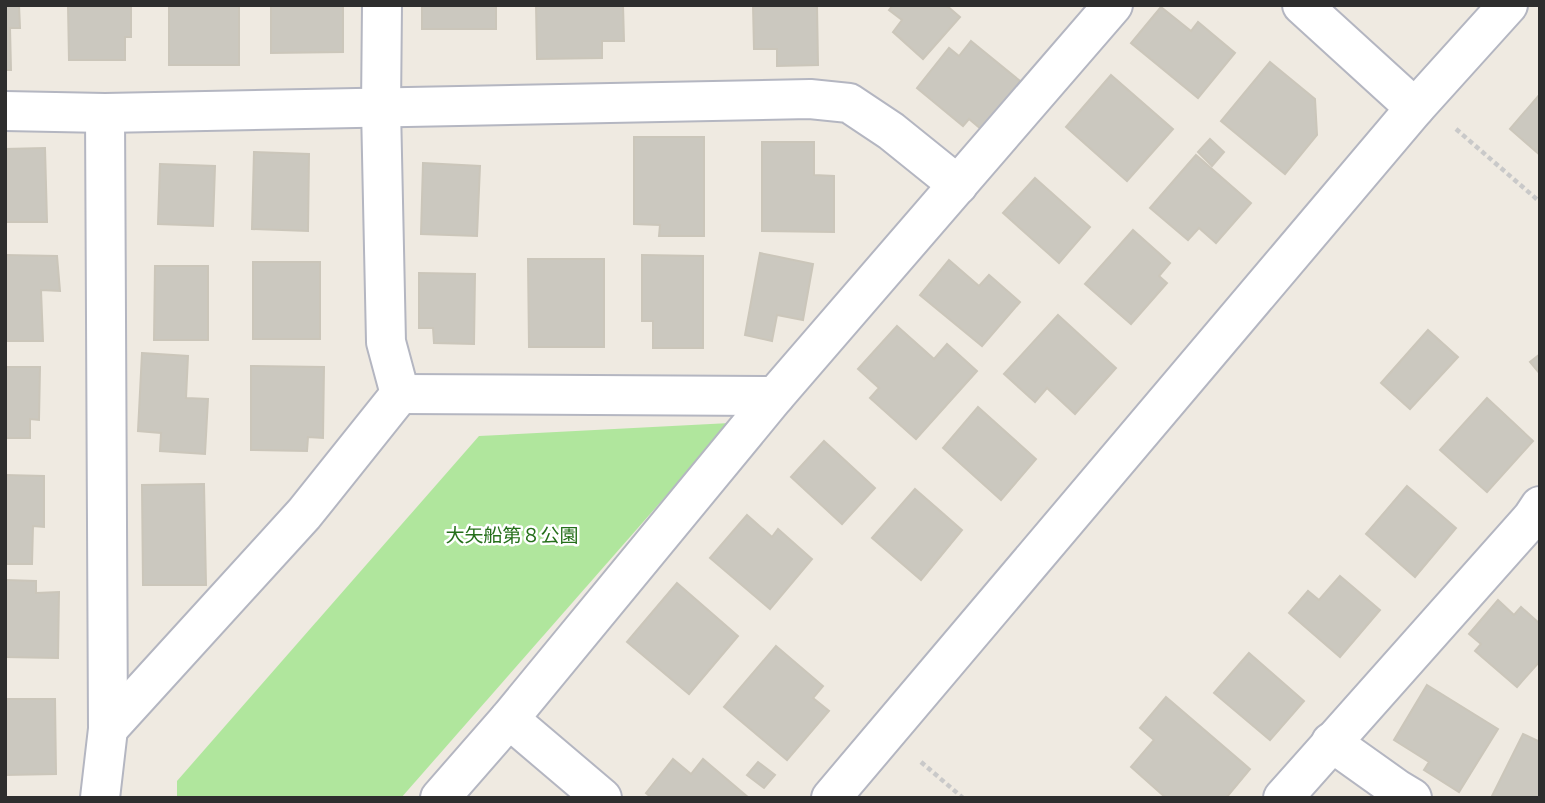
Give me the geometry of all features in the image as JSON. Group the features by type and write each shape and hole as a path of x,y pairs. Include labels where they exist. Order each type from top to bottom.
{"street":[{"path":"382,5 381,108 386,342 400,394"},
{"path":"440,798 509,719 775,396 1113,5"},
{"path":"1302,5 1419,104"},
{"path":"831,798 1419,104 1508,5"},
{"path":"5,111 105,113 810,99 849,103 891,131 958,185"},
{"path":"100,798 108,729 105,113"},
{"path":"400,394 775,396"},
{"path":"108,729 304,514 400,394"},
{"path":"1283,798 1537,515"},
{"path":"509,719 602,798"},
{"path":"1331,742 1412,798"}],"path":[{"path":"1419,104 1540,202"},
{"path":"886,732 963,798"}],"green space":[{"name":"大矢船第８公園","path":"730,423 401,798 177,798 177,781 479,436"}],"building":[{"path":"5,5 19,5 20,28 10,28 11,70 5,70"},
{"path":"68,5 131,5 131,37 125,37 125,60 69,60"},
{"path":"169,5 239,5 239,65 169,65"},
{"path":"271,5 343,5 343,52 271,53"},
{"path":"422,5 496,5 496,29 422,29"},
{"path":"536,5 623,5 624,41 602,41 602,58 537,59"},
{"path":"753,5 817,5 818,65 777,66 777,49 754,49"},
{"path":"893,5 946,5 960,17 923,59 893,32 902,20 889,10"},
{"path":"1161,7 1191,31 1198,22 1235,53 1198,98 1131,43"},
{"path":"971,41 1020,81 981,129 969,119 963,126 917,88 949,48 959,56"},
{"path":"1270,62 1315,99 1317,135 1285,174 1221,121"},
{"path":"1111,75 1173,129 1127,181 1066,127"},
{"path":"1540,94 1540,155 1510,129"},
{"path":"634,137 704,137 704,236 659,236 660,225 634,224"},
{"path":"1210,139 1224,152 1212,166 1198,152"},
{"path":"762,142 814,142 814,175 834,176 834,232 762,231"},
{"path":"45,148 47,222 5,222 5,149"},
{"path":"254,152 309,154 308,231 252,229"},
{"path":"1196,155 1251,203 1216,243 1199,228 1188,240 1150,208"},
{"path":"423,163 480,166 477,236 421,234"},
{"path":"160,164 215,166 213,226 158,224"},
{"path":"1035,178 1090,227 1059,263 1003,213"},
{"path":"1133,230 1170,263 1159,276 1167,283 1131,324 1085,284"},
{"path":"760,253 813,264 803,320 777,315 772,341 745,335"},
{"path":"5,255 57,256 60,291 41,290 43,341 5,341"},
{"path":"642,255 703,256 703,348 653,348 653,321 642,321"},
{"path":"528,259 604,259 604,347 529,347"},
{"path":"949,260 979,286 989,275 1020,302 982,346 920,295"},
{"path":"253,262 320,262 320,339 253,339"},
{"path":"155,266 208,266 208,340 154,340"},
{"path":"419,273 475,274 474,344 434,343 433,328 419,328"},
{"path":"1058,315 1116,368 1075,414 1047,388 1035,402 1004,374"},
{"path":"897,326 934,359 947,344 977,371 916,439 870,398 879,388 858,369"},
{"path":"1428,330 1458,357 1410,409 1381,383"},
{"path":"142,353 188,356 186,398 208,399 205,454 160,451 161,433 138,431"},
{"path":"1540,354 1540,374 1530,362"},
{"path":"251,366 324,367 323,438 308,437 307,451 251,450"},
{"path":"5,367 40,367 39,420 30,419 30,438 5,438"},
{"path":"1487,398 1533,441 1487,492 1440,450"},
{"path":"978,407 1036,459 1001,500 943,448"},
{"path":"824,441 875,488 842,524 791,477"},
{"path":"5,475 44,476 44,527 33,526 32,564 5,564"},
{"path":"204,484 206,585 143,585 142,485"},
{"path":"1407,486 1456,528 1415,577 1366,534"},
{"path":"915,489 962,530 921,580 872,538"},
{"path":"747,515 772,537 778,529 812,559 770,609 710,558"},
{"path":"1340,576 1380,610 1340,657 1289,613 1308,591 1319,600"},
{"path":"5,580 36,581 36,593 59,592 58,658 5,657"},
{"path":"677,583 738,636 689,694 627,642"},
{"path":"1498,600 1514,615 1521,607 1540,624 1540,661 1517,687 1475,651 1481,644 1469,634"},
{"path":"776,646 823,686 813,698 829,711 787,760 724,707"},
{"path":"1249,653 1304,701 1270,740 1214,693"},
{"path":"1427,685 1498,729 1459,792 1424,770 1429,762 1394,740"},
{"path":"1166,697 1250,769 1226,798 1166,798 1131,767 1154,740 1140,728"},
{"path":"5,699 55,699 56,774 5,775"},
{"path":"1523,734 1540,742 1540,798 1491,798"},
{"path":"673,759 691,774 703,759 749,798 652,798 646,793"},
{"path":"758,762 775,775 764,788 747,775"}]}
